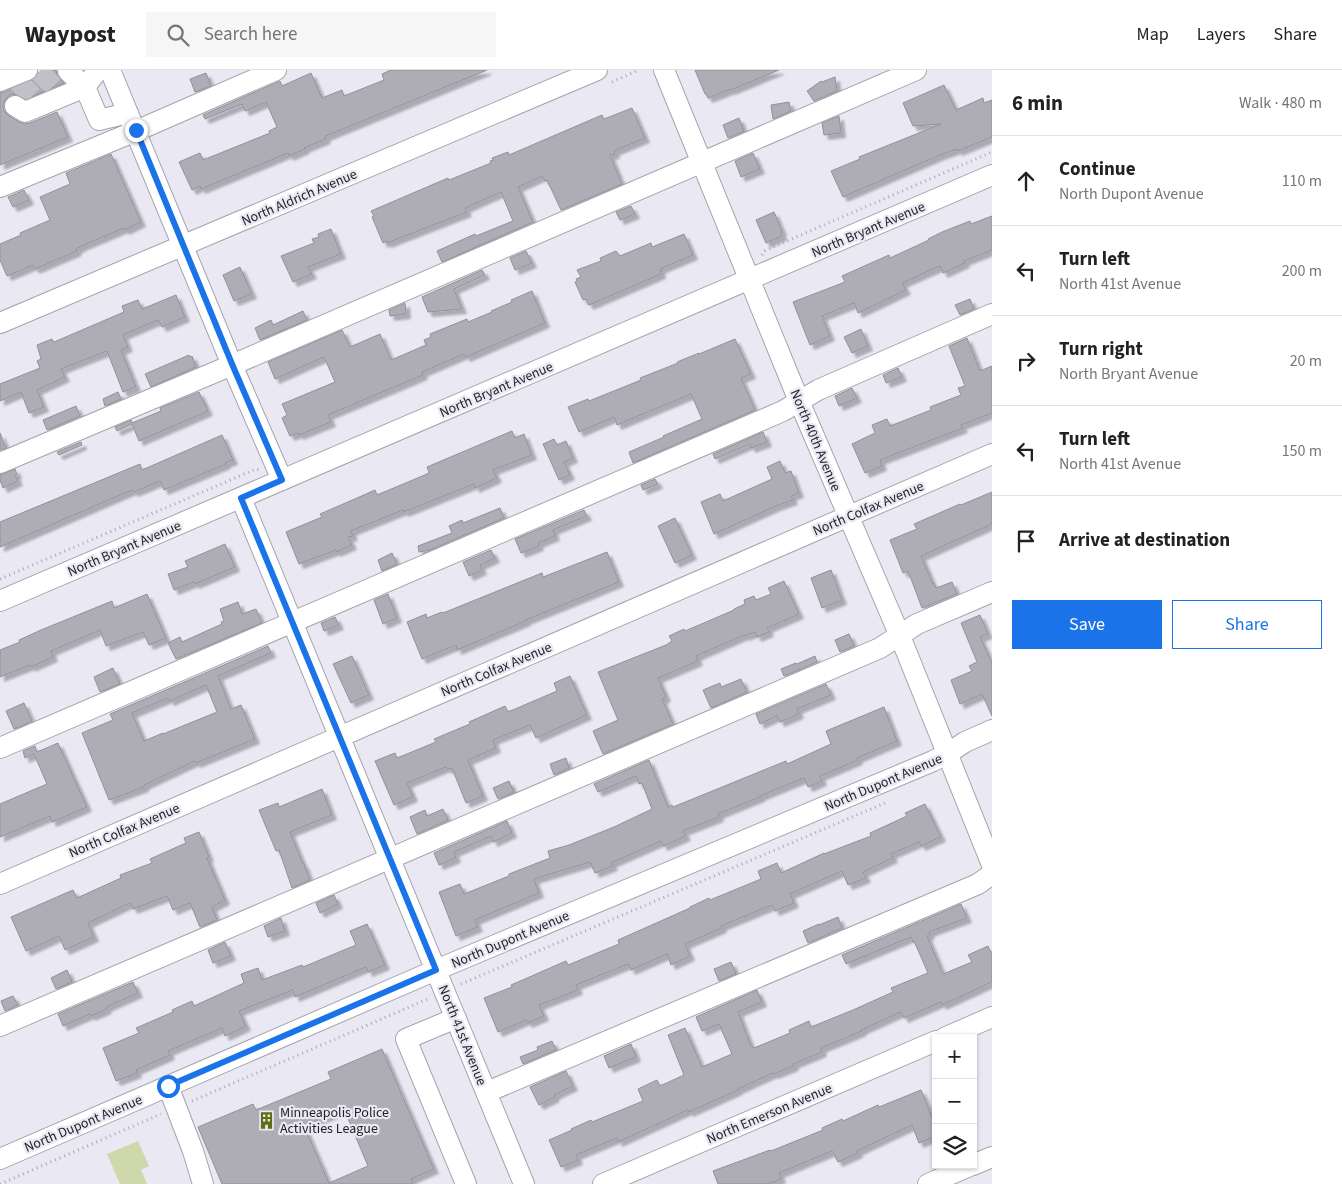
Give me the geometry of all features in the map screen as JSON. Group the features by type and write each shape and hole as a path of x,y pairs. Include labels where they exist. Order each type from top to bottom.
{"street":[{"path":"16,82 25,112 39,101 61,92 85,87 98,70"},
{"path":"110,70 282,480"},
{"path":"0,187 132,122 276,70"},
{"name":"North Aldrich Avenue","path":"0,324 597,70"},
{"name":"North 40th Avenue","path":"664,70 799,401 900,636 992,865"},
{"path":"0,463 916,70"},
{"path":"68,71 85,87 99,120 132,122"},
{"name":"North Bryant Avenue","path":"0,601 992,175"},
{"path":"0,748 783,411 818,390 992,314"},
{"name":"North Colfax Avenue","path":"0,884 992,454"},
{"name":"North 41st Avenue","path":"241,498 524,1184"},
{"path":"0,1026 871,652 918,624 992,592"},
{"name":"North Dupont Avenue","path":"0,1158 436,970 947,754 965,742 992,730"},
{"path":"486,1092 978,884 992,874"},
{"path":"953,1034 992,1017"},
{"path":"456,1018 406,1039 466,1184"},
{"name":"North Emerson Avenue","path":"603,1184 932,1043"},
{"path":"168,1086 193,1151 203,1184"},
{"path":"977,1163 992,1157"},
{"path":"928,1184 964,1169"}],"path":[{"path":"760,257 764,251 992,152"},
{"path":"0,579 256,469 260,470"},
{"path":"457,986 891,800"},
{"path":"0,1184 432,997"}],"green space":[{"path":"138,1141 149,1166 141,1170 147,1184 120,1184 107,1154"}],"building":[{"path":"45,70 56,70 57,75 64,83 26,99 16,94 10,95 3,105 4,111 9,116 25,124 57,112 68,137 0,165 0,93 31,81 36,78 38,73"},
{"path":"391,70 487,70 325,136 326,139 289,156 288,153 201,189 200,186 192,190 179,162 200,153 203,160 270,133 269,131 277,127 266,102 245,111 242,104 205,119 203,115 280,81 282,86 311,73 322,98 342,90 344,96 384,80 382,74"},
{"path":"695,70 779,70 708,98"},
{"path":"206,73 211,86 195,92 190,79"},
{"path":"835,77 837,91 814,101 807,91 821,81"},
{"path":"944,85 956,110 983,98 984,103 992,100 992,137 958,151 957,149 940,155 843,197 831,171 860,159 859,157 941,124 913,126 903,103"},
{"path":"789,102 791,111 773,119 771,105"},
{"path":"632,108 645,138 614,151 615,154 610,155 622,184 561,210 547,180 545,181 542,176 518,187 533,222 442,262 437,251 475,234 476,236 513,221 501,192 465,208 467,212 383,243 371,211 448,178 449,180 491,163 492,158 508,152 509,155 602,115 604,119"},
{"path":"839,116 841,133 824,135 822,123"},
{"path":"739,118 744,131 728,138 723,125"},
{"path":"753,153 760,169 741,177 735,161"},
{"path":"111,154 141,222 84,245 76,249 77,251 35,269 33,265 7,276 0,260 0,244 50,220 40,197 70,184 66,173"},
{"path":"24,190 29,200 13,207 8,197"},
{"path":"631,206 635,214 620,220 616,212"},
{"path":"774,212 782,231 782,236 766,243 756,220"},
{"path":"992,216 992,250 964,261 965,263 943,273 940,266 902,283 906,290 858,313 854,303 822,316 830,336 810,345 793,302 845,282 842,276 889,255 890,258 942,232 970,221 971,224"},
{"path":"331,229 341,254 308,267 312,274 293,282 281,256 314,243 312,239 319,237 318,234"},
{"path":"684,234 693,255 660,269 661,274 589,305 586,299 583,300 575,282 577,281 576,279 581,277 577,270 601,261 600,258 616,251 620,256 651,243 652,247"},
{"path":"526,251 532,263 515,270 510,258"},
{"path":"240,267 252,294 234,301 223,275"},
{"path":"482,270 485,275 454,289 462,309 428,312 422,297"},
{"path":"532,291 545,323 466,357 464,354 422,372 423,375 328,415 331,422 299,435 298,433 290,436 282,418 287,415 282,404 335,382 324,357 275,379 268,362 342,330 350,347 380,334 391,360 426,345 424,340 431,337 430,334 467,319 468,322 492,312 512,302 511,300"},
{"path":"176,295 185,317 162,327 158,320 123,335 128,347 121,350 136,387 123,392 107,351 61,369 65,377 37,390 44,407 29,413 21,392 0,401 0,384 40,368 37,361 41,359 37,345 52,339 54,342 124,312 122,306 138,300 142,309"},
{"path":"970,299 974,309 960,315 955,305"},
{"path":"405,303 406,314 390,316 389,310"},
{"path":"303,311 307,320 260,340 255,328 271,320 273,325"},
{"path":"861,329 868,346 852,353 844,337"},
{"path":"967,338 980,371 992,366 992,413 961,425 963,428 880,460 882,466 865,473 852,444 875,433 872,425 887,419 890,426 931,410 930,407 961,395 958,388 965,386 949,346"},
{"path":"735,339 751,374 741,378 755,410 633,463 629,452 702,419 691,394 617,425 614,417 579,432 568,407 588,399 589,401 641,380 640,378"},
{"path":"189,355 190,357 192,356 196,367 151,387 145,374"},
{"path":"898,368 902,377 886,383 883,375"},
{"path":"852,388 857,398 839,406 835,396"},
{"path":"118,392 121,399 105,406 103,399"},
{"path":"199,392 208,411 139,441 132,424 117,431 115,427 131,420 132,423 161,411 160,408"},
{"path":"76,406 80,416 47,430 43,420"},
{"path":"512,431 515,438 524,434 532,455 493,470 497,478 475,488 474,484 351,531 353,536 348,537 352,545 299,564 286,532 322,517 320,514 375,490 377,495 427,474 429,472 427,467"},
{"path":"763,432 767,442 751,448 750,444 715,459 713,454"},
{"path":"0,433 6,448 0,450"},
{"path":"222,435 233,460 226,464 164,490 160,481 134,492 132,490 0,547 0,522 140,464 142,470"},
{"path":"554,439 557,445 566,441 573,458 564,462 570,475 559,480 543,444"},
{"path":"81,442 82,445 59,455 57,452"},
{"path":"780,461 785,473 791,471 799,493 791,496 793,500 714,534 701,502 720,494 723,501 772,479 767,467"},
{"path":"15,469 18,481 3,488 0,475"},
{"path":"655,479 658,484 643,490 641,485"},
{"path":"992,492 992,524 921,556 936,588 952,582 957,594 922,608 908,571 903,573 890,540 917,529 914,524"},
{"path":"500,508 504,518 430,550 419,552 418,546 452,533 449,526 462,520 463,523"},
{"path":"584,510 587,516 553,530 555,536 538,543 539,546 521,553 515,539"},
{"path":"675,518 692,555 675,563 658,526"},
{"path":"225,544 235,567 195,584 194,582 174,590 168,574 188,567 185,561"},
{"path":"491,550 495,558 480,565 482,570 469,576 463,562"},
{"path":"607,552 619,582 457,650 456,645 422,659 407,622 426,614 427,618 443,613 542,573 543,577"},
{"path":"392,553 397,564 382,571 378,560"},
{"path":"831,570 842,600 822,608 811,578"},
{"path":"784,581 799,614 767,628 769,632 757,637 755,632 744,635 696,656 698,661 658,678 666,697 662,699 673,724 603,754 593,731 618,720 598,672 666,645 672,641 669,636 734,610 745,604 744,600 754,596 756,600 771,594 768,588"},
{"path":"147,594 166,638 149,645 143,632 106,646 100,630 51,651 53,657 31,667 30,665 0,677 0,650 20,642 19,640 41,630 112,601 114,608"},
{"path":"388,594 397,618 383,624 374,600"},
{"path":"238,602 242,614 256,609 262,623 176,659 168,643 180,637 182,642 222,624 221,622 224,621 220,609"},
{"path":"980,615 988,634 980,637 992,663 992,716 982,694 960,704 951,680 972,671 969,666 977,662 961,623"},
{"path":"335,617 339,625 324,631 321,623"},
{"path":"849,634 854,646 840,652 835,640"},
{"path":"268,646 271,653 218,676 231,709 241,705 255,739 196,763 195,761 144,785 144,787 109,800 82,733 113,720 110,714","holes":["206,685 217,712 144,741 132,713 168,698 170,701"]},
{"path":"352,656 369,695 351,703 333,664"},
{"path":"815,656 817,662 784,676 781,669"},
{"path":"113,668 120,684 100,692 94,677"},
{"path":"570,676 587,715 536,738 530,725 493,740 496,748 468,760 483,796 466,803 452,768 447,769 446,767 407,783 413,797 394,805 375,761 395,753 397,758 436,742 434,739 470,724 469,722 505,706 508,712 557,691 554,683"},
{"path":"741,679 747,692 711,708 703,690 720,683 721,687"},
{"path":"826,684 831,695 797,709 799,714 780,722 777,716 760,724 756,714"},
{"path":"24,703 32,721 14,729 6,711"},
{"path":"884,707 897,741 820,776 822,781 808,787 804,778 718,814 719,817 683,831 686,836 663,846 661,841 611,863 613,866 595,873 590,862 534,879 539,893 475,920 478,927 456,936 439,892 460,884 464,894 550,858 548,851 569,845 614,827 652,809 642,783 639,784 636,776 598,792 594,784 649,760 668,807 672,805 673,807 786,761 787,764 831,744 826,731"},
{"path":"58,743 87,807 52,822 50,816 0,837 0,804 47,784 34,754 25,758 23,751 35,746 37,752"},
{"path":"566,758 569,768 554,775 550,764"},
{"path":"509,781 514,792 498,799 493,788"},
{"path":"322,789 332,815 290,832 310,880 292,888 279,850 276,851 259,810 278,803 279,807"},
{"path":"925,804 941,837 921,846 919,842 891,854 893,858 863,872 866,878 848,885 842,871 790,894 794,903 775,911 772,905 721,926 722,928 685,944 690,956 671,965 667,954 631,970 628,964 576,985 578,990 539,1005 544,1016 528,1023 526,1020 498,1032 484,998 566,961 568,965 619,944 618,940 709,898 710,900 761,879 758,871 777,863 781,873 824,853 871,836 870,833 907,816 905,813"},
{"path":"443,809 448,820 417,834 410,817 425,810 427,816"},
{"path":"507,821 512,833 493,842 491,836 454,852 456,858 439,865 434,853"},
{"path":"199,832 209,857 207,858 225,900 212,907 217,920 200,927 190,903 173,910 167,896 133,909 130,903 88,923 94,937 65,950 59,936 26,951 11,917 73,890 77,898 121,878 120,875 152,863 150,859 186,843 184,838"},
{"path":"334,895 338,904 320,913 316,903"},
{"path":"961,904 967,918 929,932 930,934 927,936 943,974 972,962 968,955 988,946 992,955 992,982 942,1005 941,1002 904,1018 901,1012 821,1048 822,1052 793,1064 794,1066 773,1073 618,1142 617,1138 576,1155 578,1160 561,1167 549,1140 591,1120 592,1122 643,1101 638,1089 657,1080 660,1086 684,1075 668,1035 685,1028 702,1067 732,1054 719,1024 702,1031 696,1017 757,990 762,1002 738,1012 751,1046 754,1048 790,1033 789,1030 809,1021 811,1027 853,1010 893,992 891,988 928,973 911,937 846,964 842,955"},
{"path":"838,917 842,928 808,943 803,931"},
{"path":"281,918 285,931 268,937 264,926"},
{"path":"367,924 385,965 368,972 366,967 295,997 293,990 239,1011 246,1026 225,1036 222,1028 168,1051 170,1055 136,1070 137,1073 116,1081 103,1048 139,1033 136,1028 173,1012 172,1010 192,1001 194,1006 244,983 241,974 258,968 262,980 302,965 303,967 356,945 350,931"},
{"path":"225,942 231,956 213,963 208,950"},
{"path":"731,962 736,974 719,981 714,969"},
{"path":"67,970 72,982 56,989 51,978"},
{"path":"133,982 138,993 106,1007 107,1009 63,1026 58,1014"},
{"path":"13,996 18,1005 5,1011 1,1001"},
{"path":"552,1041 556,1050 523,1064 520,1057 538,1050 537,1047"},
{"path":"631,1044 636,1057 609,1068 604,1056"},
{"name":"Minneapolis Police Activities League","path":"382,1049 434,1169 411,1179 413,1184 222,1184 198,1127 253,1104 256,1110 331,1079 328,1072","holes":["344,1109 368,1166 329,1183 304,1126"]},
{"path":"566,1071 573,1086 539,1105 530,1087"},
{"path":"921,1090 932,1117 932,1138 919,1143 912,1125 838,1162 832,1151 779,1173 781,1179 768,1184 718,1184 713,1171 771,1151 878,1105 879,1107"}],"tunnel":[{"path":"39,72 56,88"},
{"path":"18,82 34,97"}],"place":[{"name":"Minneapolis Police Activities League","path":"266,1120"}],"route":[{"path":"136,130 282,480 241,498 436,970 168,1086"}]}
